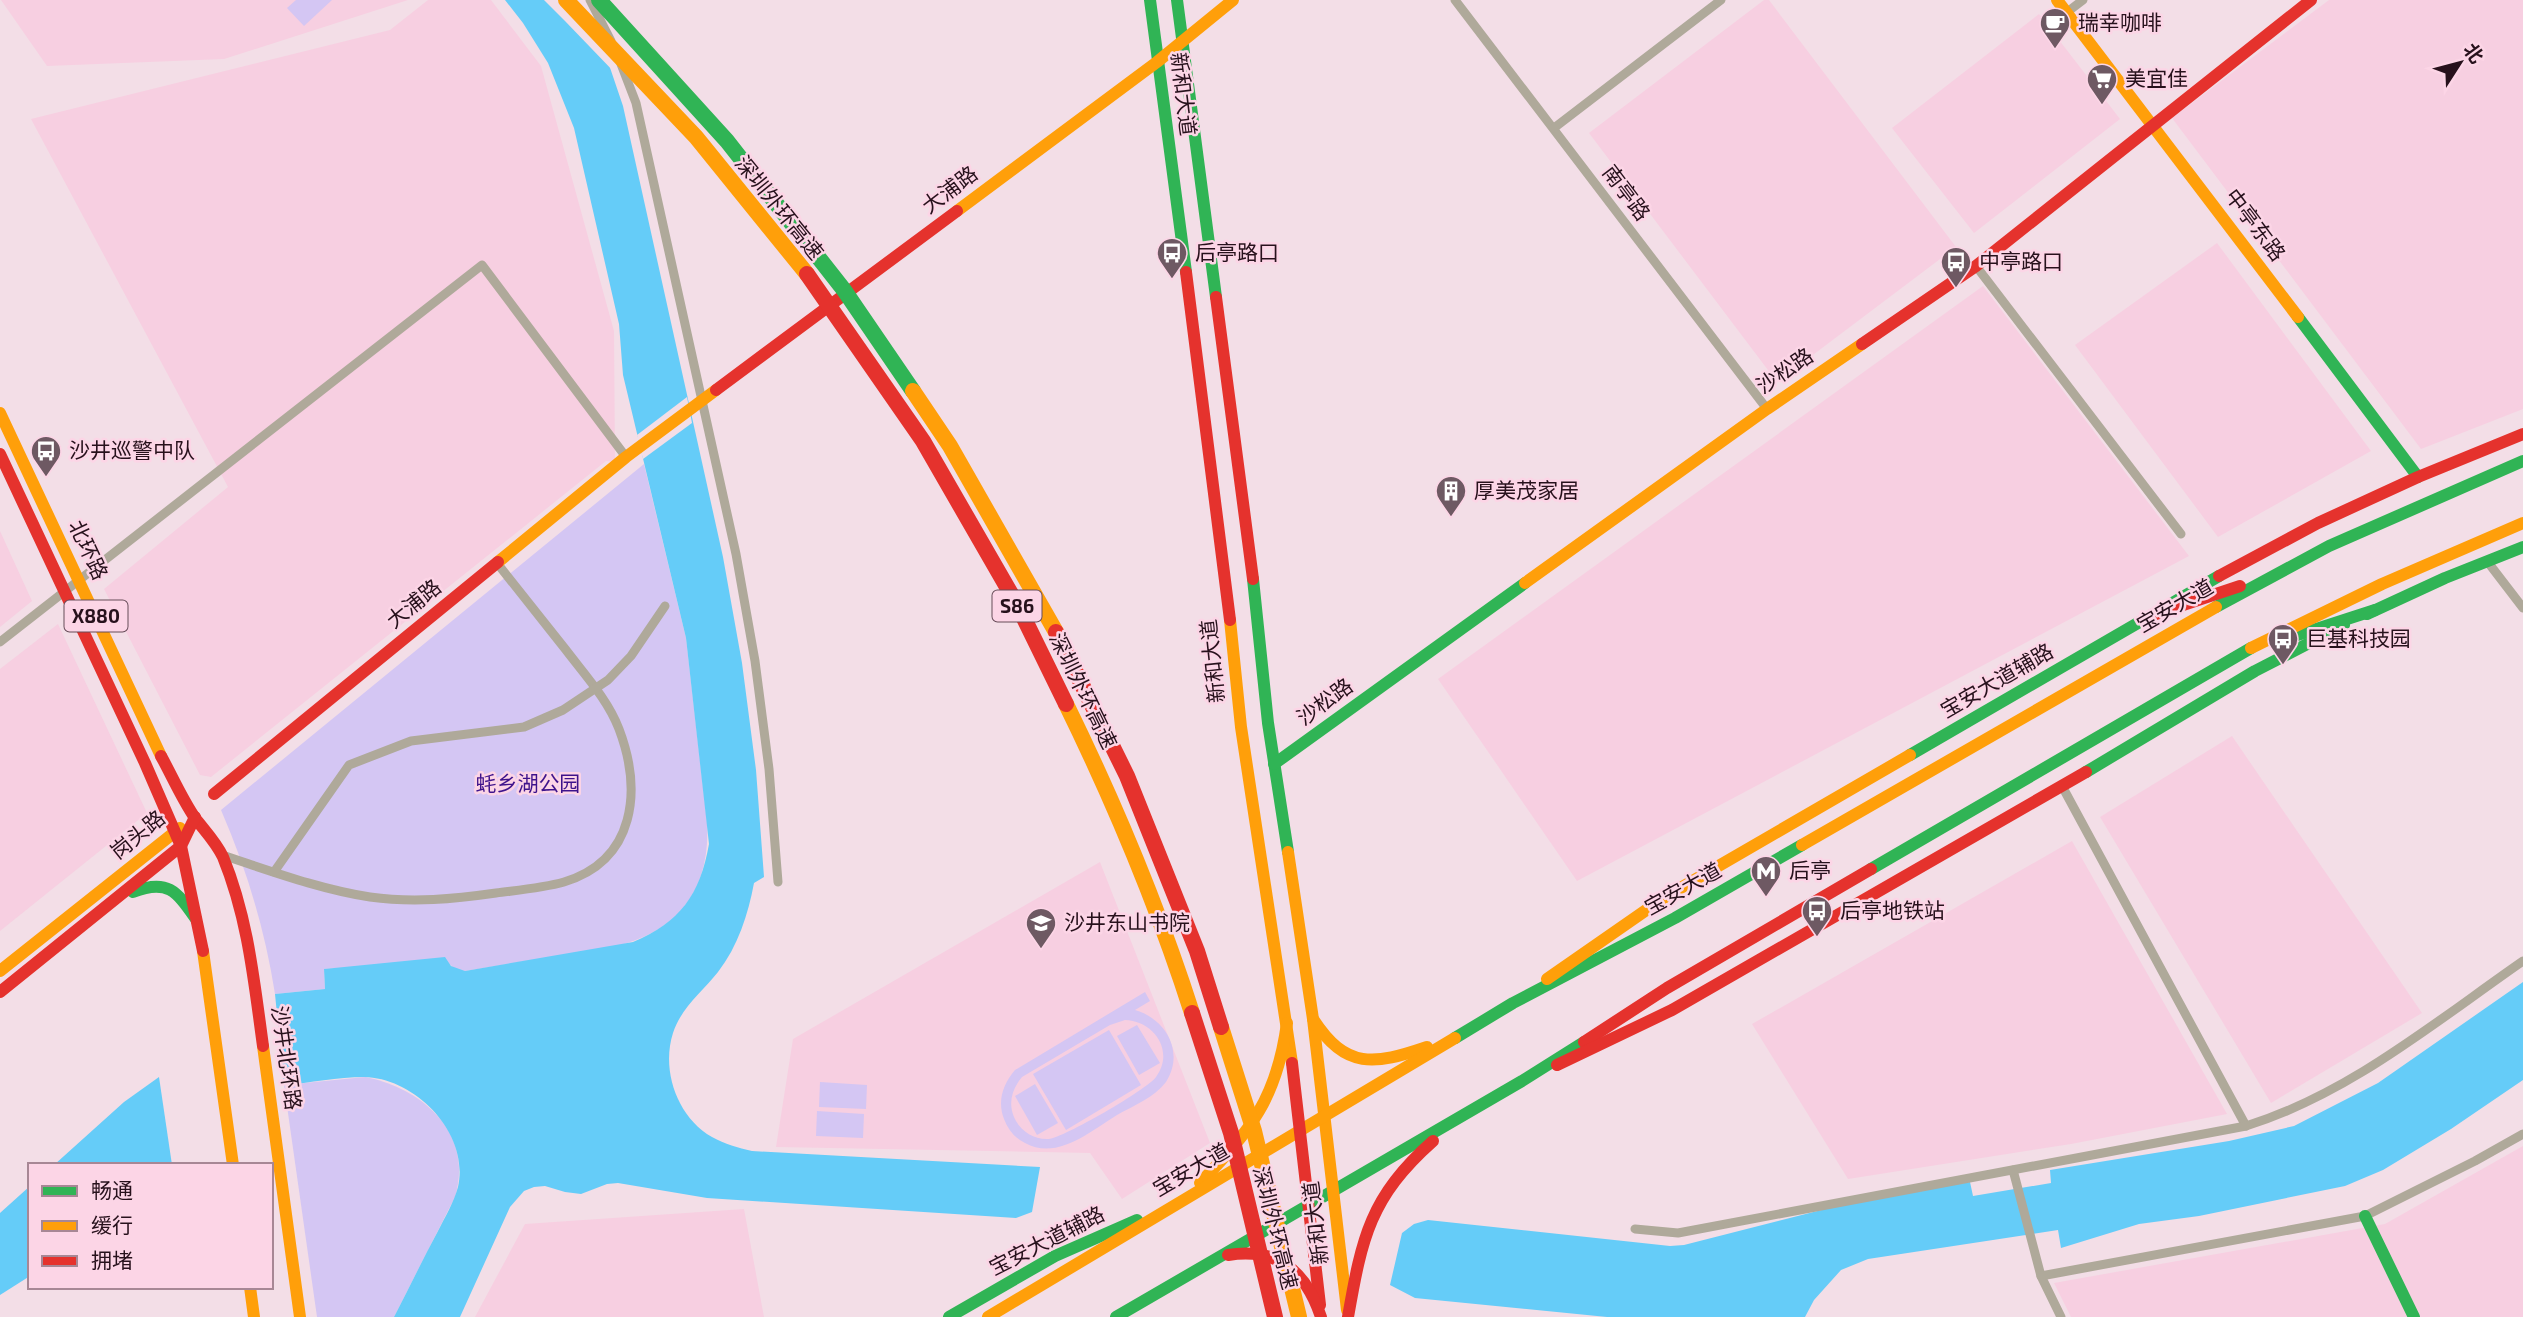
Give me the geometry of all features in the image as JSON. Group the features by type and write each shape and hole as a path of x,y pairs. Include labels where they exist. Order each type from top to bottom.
{"main road":[{"name":"深圳外环高速","path":"566,0 621,56 707,152 828,304 970,520 1032,634 1115,808 1168,941 1224,1114 1258,1240 1275,1317"},
{"name":"深圳外环高速","path":"599,0 725,137 808,238 854,301 956,453 1047,611 1083,681 1137,799 1208,982 1265,1171 1299,1317"},
{"name":"新和大道","path":"1150,0 1227,590 1241,727 1287,1023 1321,1317"},
{"name":"新和大道","path":"1177,0 1254,587 1274,764 1313,1019 1348,1317"},
{"name":"大浦路","path":"214,794 626,457 1157,62 1233,0"},
{"name":"沙松路","path":"1274,764 1767,409 1976,266 2311,0"},
{"name":"中亭东路","path":"2061,6 2418,477"},
{"name":"北环路","path":"0,413 161,756 195,817"},
{"name":"宝安大道辅路","path":"1513,1003 1665,897 2150,616 2318,523 2418,477 2523,435"},
{"name":"北环路","path":"0,454 178,839"},
{"name":"宝安大道","path":"988,1317 1186,1196 1513,1003 1675,918 2278,573 2341,540 2523,461"},
{"path":"1116,1317 1522,1081 1667,988 2244,652 2341,601 2523,523"},
{"path":"1522,1081 1672,1010 2062,786 2255,671 2375,610 2523,547"},
{"path":"2150,616 2278,573"},
{"path":"2244,652 2375,610"},
{"name":"岗头路","path":"0,992 117,899 178,839 195,817"},
{"name":"沙井北环路","path":"195,817 222,855 242,911 258,1006 300,1317"},
{"name":"岗头路","path":"0,971 178,839"},
{"name":"X880","path":"178,839 198,922 233,1163"},
{"path":"117,899 145,886 158,884 170,888 198,922"},
{"path":"1313,1019 1319,1030 1336,1048 1370,1061 1394,1059 1458,1035"},
{"path":"1186,1196 1236,1147 1259,1115 1276,1080 1287,1023"},
{"path":"1348,1317 1362,1242 1381,1198 1404,1167 1468,1113"},
{"name":"宝安大道辅路","path":"949,1317 1055,1256 1167,1208"},
{"path":"2365,1216 2414,1317"},
{"path":"1220,1257 1260,1254 1285,1263 1313,1292 1321,1317"},
{"path":"250,1289 254,1317"}],"street":[{"path":"590,0 612,44 636,103 695,406 736,554 755,661 769,769 778,882"},
{"name":"南亭路","path":"1455,0 1767,409"},
{"path":"1555,128 1721,0"},
{"path":"2061,6 2083,0"},
{"path":"0,642 482,265 626,457"},
{"path":"1976,266 2181,534"},
{"path":"2487,561 2523,608"},
{"path":"222,855 346,892 420,900 445,900 551,885 579,876 603,859 621,836 631,808 629,764 618,727 597,689 497,563"},
{"path":"274,872 349,765 411,741 524,727 563,710 597,689 631,656 665,606"},
{"path":"2062,786 2246,1126"},
{"path":"1635,1229 1678,1233 2246,1126 2282,1115 2362,1072 2523,961"},
{"path":"2041,1276 2365,1216 2475,1161 2523,1133"},
{"path":"2013,1170 2041,1276 2061,1317"}],"shaded area":[{"path":"1,0 408,0 224,59 47,66"},
{"path":"428,0 491,0 541,66 614,331 615,462 606,461 211,777 200,775 104,589 228,487 31,119 390,30"},
{"path":"1764,0 1769,0 1956,247 1777,382 1589,133"},
{"path":"2329,0 2523,0 2523,409 2421,449 2172,118"},
{"path":"2039,14 2120,119 1974,233 1892,128"},
{"path":"2217,243 2371,451 2218,537 2075,345"},
{"path":"1983,286 2189,556 1577,881 1438,679"},
{"path":"0,531 32,601 0,627"},
{"path":"58,624 147,813 0,931 0,669"},
{"path":"2232,736 2422,1013 2271,1103 2100,817"},
{"path":"2072,841 2227,1114 2071,1144 1848,1179 1752,1024"},
{"name":"沙井东山书院","path":"1100,862 1210,1143 1122,1199 1090,1153 776,1147 793,1039"},
{"path":"2523,1146 2523,1317 2071,1317 2054,1283 2385,1224"},
{"path":"744,1209 764,1317 475,1317 525,1224"}],"green space":[{"path":"296,0 332,0 304,26 287,8"},
{"name":"蚝乡湖公园","path":"644,464 686,638 707,822 703,868 686,905 655,931 612,947 465,971 455,969 447,962 324,969 325,989 275,994 254,900 221,810"},
{"path":"1145,992 1150,1001 1135,1010 1156,1021 1173,1048 1171,1071 1166,1082 1156,1092 1085,1136 1049,1148 1037,1148 1021,1141 1006,1123 1001,1099 1004,1087 1015,1070","holes":["1125,1020 1135,1022 1153,1032 1162,1048 1161,1067 1150,1083 1105,1112 1057,1137 1038,1138 1028,1134 1020,1126 1012,1112 1011,1101 1013,1091 1022,1077 1110,1025"]},
{"path":"1137,1025 1160,1063 1139,1075 1117,1036"},
{"path":"1109,1030 1141,1085 1066,1130 1033,1074"},
{"path":"365,1077 406,1092 424,1103 439,1118 450,1134 457,1153 459,1174 455,1197 394,1317 317,1317 284,1085"},
{"path":"820,1082 867,1085 866,1109 819,1107"},
{"path":"1035,1084 1058,1123 1037,1135 1015,1096"},
{"path":"817,1111 864,1114 863,1138 816,1136"}],"water":[{"path":"505,0 581,0 603,47 623,106 723,557 742,663 756,770 764,877 754,883 745,918 731,952 718,972 687,1008 673,1033 669,1062 671,1077 681,1105 689,1118 712,1137 752,1151 1040,1167 1032,1212 1016,1218 707,1198 618,1183 607,1184 581,1194 545,1186 534,1187 524,1191 510,1207 460,1317 394,1317 456,1193 460,1167 456,1148 435,1112 420,1098 383,1080 354,1077 284,1085 275,994 325,989 324,969 445,957 451,966 465,971 633,942 663,925 685,905 700,878 709,844 686,638 623,375 619,324 574,128 548,63"},
{"path":"2523,982 2523,1080 2451,1129 2383,1170 2345,1186 2199,1216 2139,1224 2061,1248 2058,1230 1868,1259 1841,1270 1814,1300 1805,1317 1607,1317 1415,1298 1390,1285 1402,1233 1414,1224 1428,1220 1670,1246 1684,1245 1853,1202 1970,1182 1973,1196 2051,1183 2050,1170 2229,1141 2294,1126 2378,1083"},
{"path":"159,1077 172,1163 56,1163 124,1102"},
{"path":"28,1188 28,1277 0,1295 0,1213"}],"pier":[{"path":"544,0 585,0 616,74 565,21"},
{"path":"687,397 692,423 643,459 637,435"}],"traffic: fast":[{"path":"599,0 727,141 844,290 913,391"},
{"path":"1150,0 1186,272"},
{"path":"1177,0 1216,297"},
{"path":"2298,317 2418,477"},
{"path":"2216,607 2329,546 2523,461"},
{"path":"2367,614 2445,578 2523,547"},
{"path":"1910,755 2219,576"},
{"path":"1253,579 1268,723 1288,852"},
{"path":"1274,764 1525,583"},
{"path":"2282,640 2375,610"},
{"path":"2086,772 2255,671 2344,625"},
{"path":"1871,869 2251,648"},
{"path":"1455,1038 1513,1003 1675,918 1802,845"},
{"path":"133,892 163,887 177,895 196,919"},
{"path":"1116,1317 1522,1081 1584,1042"},
{"path":"2365,1216 2414,1317"},
{"path":"949,1317 1055,1256 1137,1220"}],"traffic: slow":[{"path":"566,0 696,137 807,274"},
{"path":"957,211 1157,62 1233,0"},
{"path":"2057,0 2298,317"},
{"path":"1525,583 1862,344"},
{"path":"498,562 626,457 716,390"},
{"path":"913,391 950,446 1056,632"},
{"path":"0,413 161,756"},
{"path":"2251,648 2382,584 2523,523"},
{"path":"1802,845 2216,607"},
{"path":"1230,620 1241,727 1292,1063"},
{"path":"1066,704 1135,856 1192,1013"},
{"path":"1547,979 1665,897 1910,755"},
{"path":"0,971 180,828"},
{"path":"1288,852 1313,1019 1347,1310"},
{"path":"203,951 233,1163"},
{"path":"1313,1019 1337,1047 1362,1059 1391,1057 1427,1047"},
{"path":"1200,1183 1234,1146 1269,1093 1287,1023"},
{"path":"1221,1027 1254,1131 1299,1317"},
{"path":"988,1317 1455,1038"},
{"path":"263,1046 300,1317"},
{"path":"250,1289 254,1317"}],"traffic: jam":[{"path":"1862,344 1976,266 2311,0"},
{"path":"716,390 957,211"},
{"path":"1186,272 1230,620"},
{"path":"807,274 923,441 1018,606 1066,704"},
{"path":"1216,297 1253,579"},
{"path":"2219,576 2318,523 2418,477 2523,434"},
{"path":"0,454 145,763 181,846 203,951"},
{"path":"214,794 498,562"},
{"path":"2150,616 2240,586"},
{"path":"1056,632 1127,776 1197,951 1221,1027"},
{"path":"161,756 190,811 214,841 232,880 249,950 263,1046"},
{"path":"1557,1065 1672,1010 2086,772"},
{"path":"0,992 181,846 195,817"},
{"path":"1584,1042 1667,988 1871,869"},
{"path":"1192,1013 1231,1133 1275,1317"},
{"path":"1292,1063 1320,1305"},
{"path":"1348,1317 1358,1264 1372,1220 1395,1181 1433,1141"},
{"path":"1228,1255 1261,1255 1287,1266 1307,1287 1321,1317"}],"place":[{"name":"瑞幸咖啡","path":"2055,50"},
{"name":"美宜佳","path":"2102,106"},
{"name":"后亭路口","path":"1172,280"},
{"name":"中亭路口","path":"1956,289"},
{"name":"沙井巡警中队","path":"46,478"},
{"name":"厚美茂家居","path":"1451,518"},
{"name":"巨基科技园","path":"2283,666"},
{"name":"后亭","path":"1766,898"},
{"name":"后亭地铁站","path":"1817,938"},
{"name":"沙井东山书院","path":"1041,950"}]}
